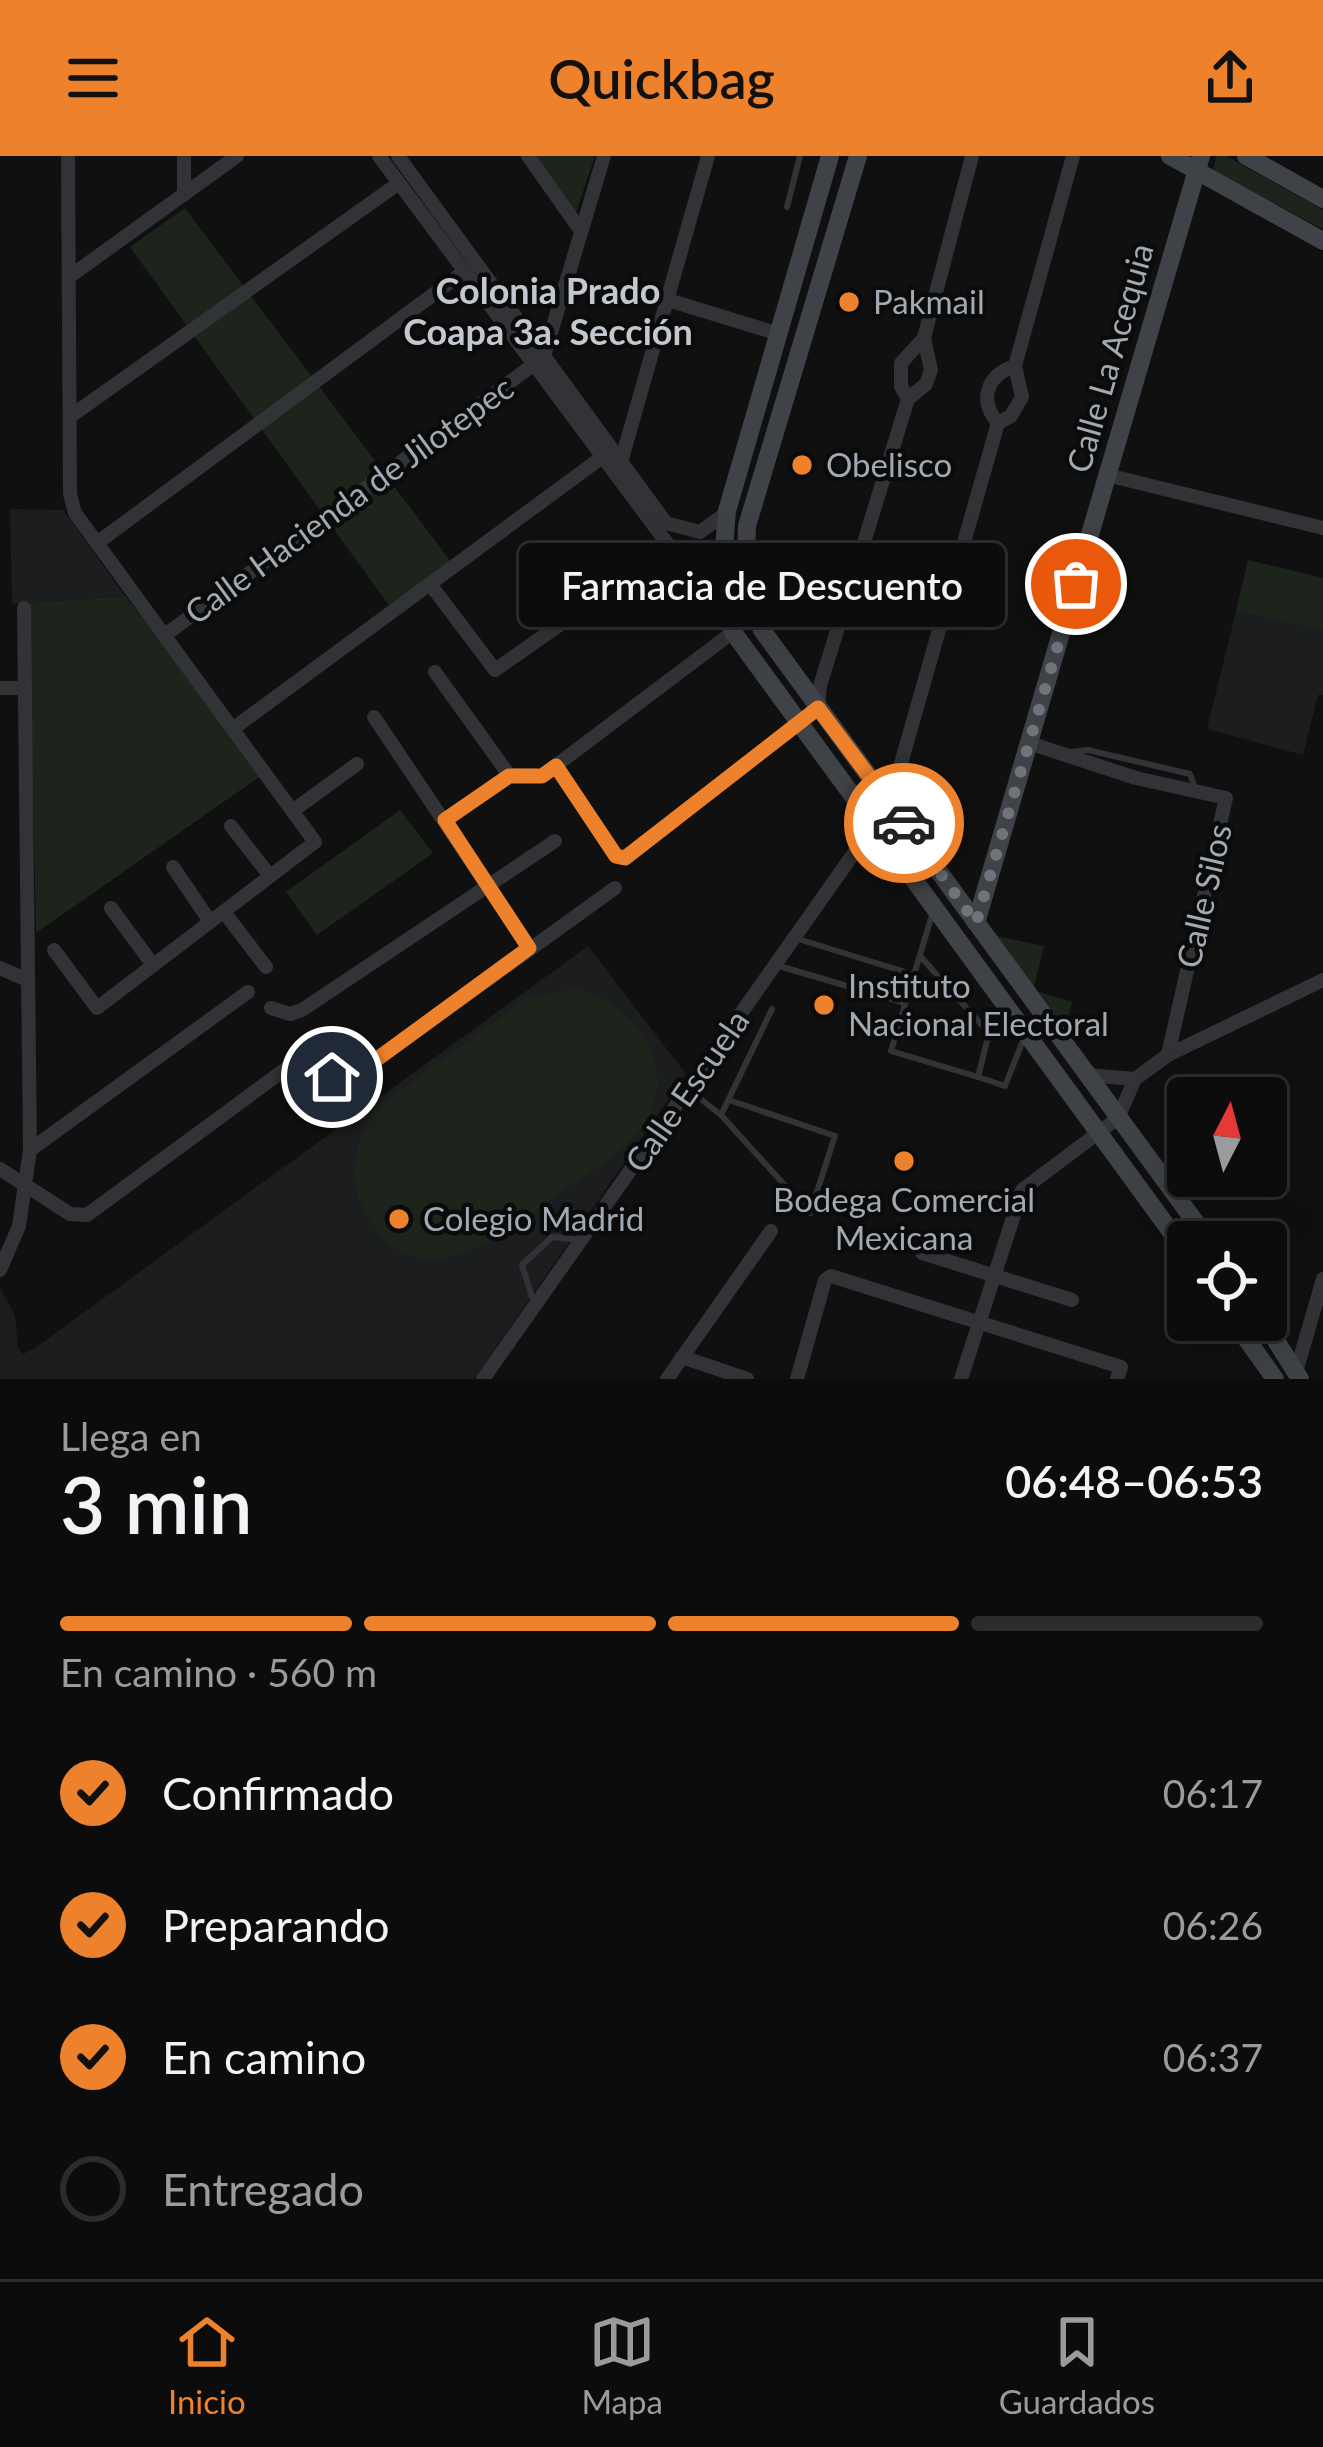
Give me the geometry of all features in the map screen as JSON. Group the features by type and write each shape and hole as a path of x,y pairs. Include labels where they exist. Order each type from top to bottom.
{"main road":[{"path":"830,156 727,511 721,583 733,632 798,726 1029,1031 1056,1051"},
{"path":"858,156 747,526 743,569 762,630 976,923 1056,1051 1118,1118 1194,1221"},
{"path":"1170,156 1198,164 1323,241"},
{"path":"1246,156 1319,193"},
{"name":"Calle La Acequia","path":"976,923 1198,164"},
{"path":"761,391 787,398"},
{"path":"1077,1074 1101,1131 1167,1225"},
{"path":"1248,1341 1274,1379"},
{"path":"1276,1341 1298,1376"}],"street":[{"path":"54,950 97,1008 314,842 75,514 70,494 68,156"},
{"path":"184,156 184,195"},
{"path":"69,278 237,156"},
{"path":"380,156 439,223 578,415 621,461 666,523 676,529 711,528 727,511"},
{"path":"398,156 465,271 538,360"},
{"path":"528,156 581,231"},
{"path":"538,360 604,156"},
{"path":"621,461 708,156"},
{"path":"556,766 616,856 625,858 818,708 820,686 908,399 926,384 931,370 924,338 972,156"},
{"path":"890,802 998,423 1011,416 1022,397 1016,365 1073,156"},
{"path":"71,416 399,183"},
{"path":"97,543 465,271"},
{"path":"668,300 776,333"},
{"path":"908,399 901,386 901,363 924,338"},
{"name":"Calle Hacienda de Jilotepec","path":"165,635 538,360"},
{"path":"998,423 987,407 988,387 996,375 1016,365"},
{"path":"445,820 509,776 542,776 733,632 601,458 578,415"},
{"path":"234,728 601,458"},
{"path":"1107,476 1323,528"},
{"path":"430,584 495,670 668,549"},
{"path":"0,1270 19,1226 30,1150 24,608"},
{"path":"435,672 509,776"},
{"path":"0,688 24,688"},
{"path":"374,717 529,948"},
{"name":"Calle Silos","path":"1029,743 1068,752 1086,764 1226,798 1168,1055"},
{"path":"295,810 357,764"},
{"name":"Calle Escuela","path":"483,1379 890,802"},
{"path":"231,826 270,877"},
{"path":"271,1008 290,1014 302,1010 487,891 555,841"},
{"path":"173,867 209,920"},
{"path":"332,1077 347,1081 615,888"},
{"path":"111,908 153,965"},
{"path":"224,911 266,967"},
{"path":"0,968 25,979"},
{"path":"961,1379 1022,1190 1118,1118 1135,1079 1168,1055 1323,980"},
{"path":"30,1150 248,992"},
{"path":"0,1169 70,1214 87,1215 295,1062 314,1062"},
{"path":"1077,1074 1135,1079"},
{"path":"667,1379 771,1231"},
{"path":"922,1252 1072,1300"},
{"path":"1298,1376 1322,1276"},
{"path":"797,1379 825,1280 839,1277 979,1320 1119,1373"},
{"path":"682,1357 747,1379"}],"lane":[{"path":"787,207 800,156"},
{"path":"935,905 891,1052 1005,1086 1029,1031"},
{"path":"794,938 914,976"},
{"path":"920,956 989,1033 978,1077"},
{"path":"776,965 906,1003"},
{"path":"722,1114 772,1009"},
{"path":"689,1090 722,1114 810,1213 835,1136 729,1100"},
{"path":"535,1306 522,1265 552,1237 583,1240"}],"shaded area":[{"path":"536,156 595,156 575,215"},
{"path":"1216,156 1226,156 1323,210 1323,229 1213,171"},
{"path":"185,208 451,562 390,607 130,247"},
{"path":"10,509 63,510 125,596 12,604"},
{"path":"1248,560 1323,578 1323,631 1236,611"},
{"path":"125,596 265,773 36,933 29,603"},
{"path":"1236,611 1323,631 1323,695 1318,695 1303,755 1207,729"},
{"path":"400,810 433,853 317,935 286,892"},
{"path":"996,936 1044,946 1033,990 1072,1002 1063,1037"},
{"name":"Colegio Madrid","path":"588,946 686,1074 474,1379 0,1379 0,1288 15,1315 18,1348 23,1354"},
{"path":"575,989 621,1011 650,1048 657,1070 656,1094 632,1140 512,1228 460,1254 434,1259 409,1255 386,1240 365,1212 356,1185 358,1147 375,1109 525,999"}],"way so far":[{"path":"904,823 976,923 1076,584"}],"place":[{"name":"Pakmail","path":"849,302"},
{"name":"Obelisco","path":"802,465"},
{"name":"Farmacia de Descuento","path":"1076,584"},
{"name":"Instituto Nacional Electoral","path":"824,1005"},
{"name":"Bodega Comercial Mexicana","path":"904,1161"},
{"name":"Colegio Madrid","path":"399,1219"}],"district":[{"name":"Colonia Prado Coapa 3a. Sección","path":"548,312"}],"route":[{"path":"332,1077 347,1081 529,948 487,891 445,820 509,776 542,776 556,766 616,856 625,858 818,708 904,823"}]}
